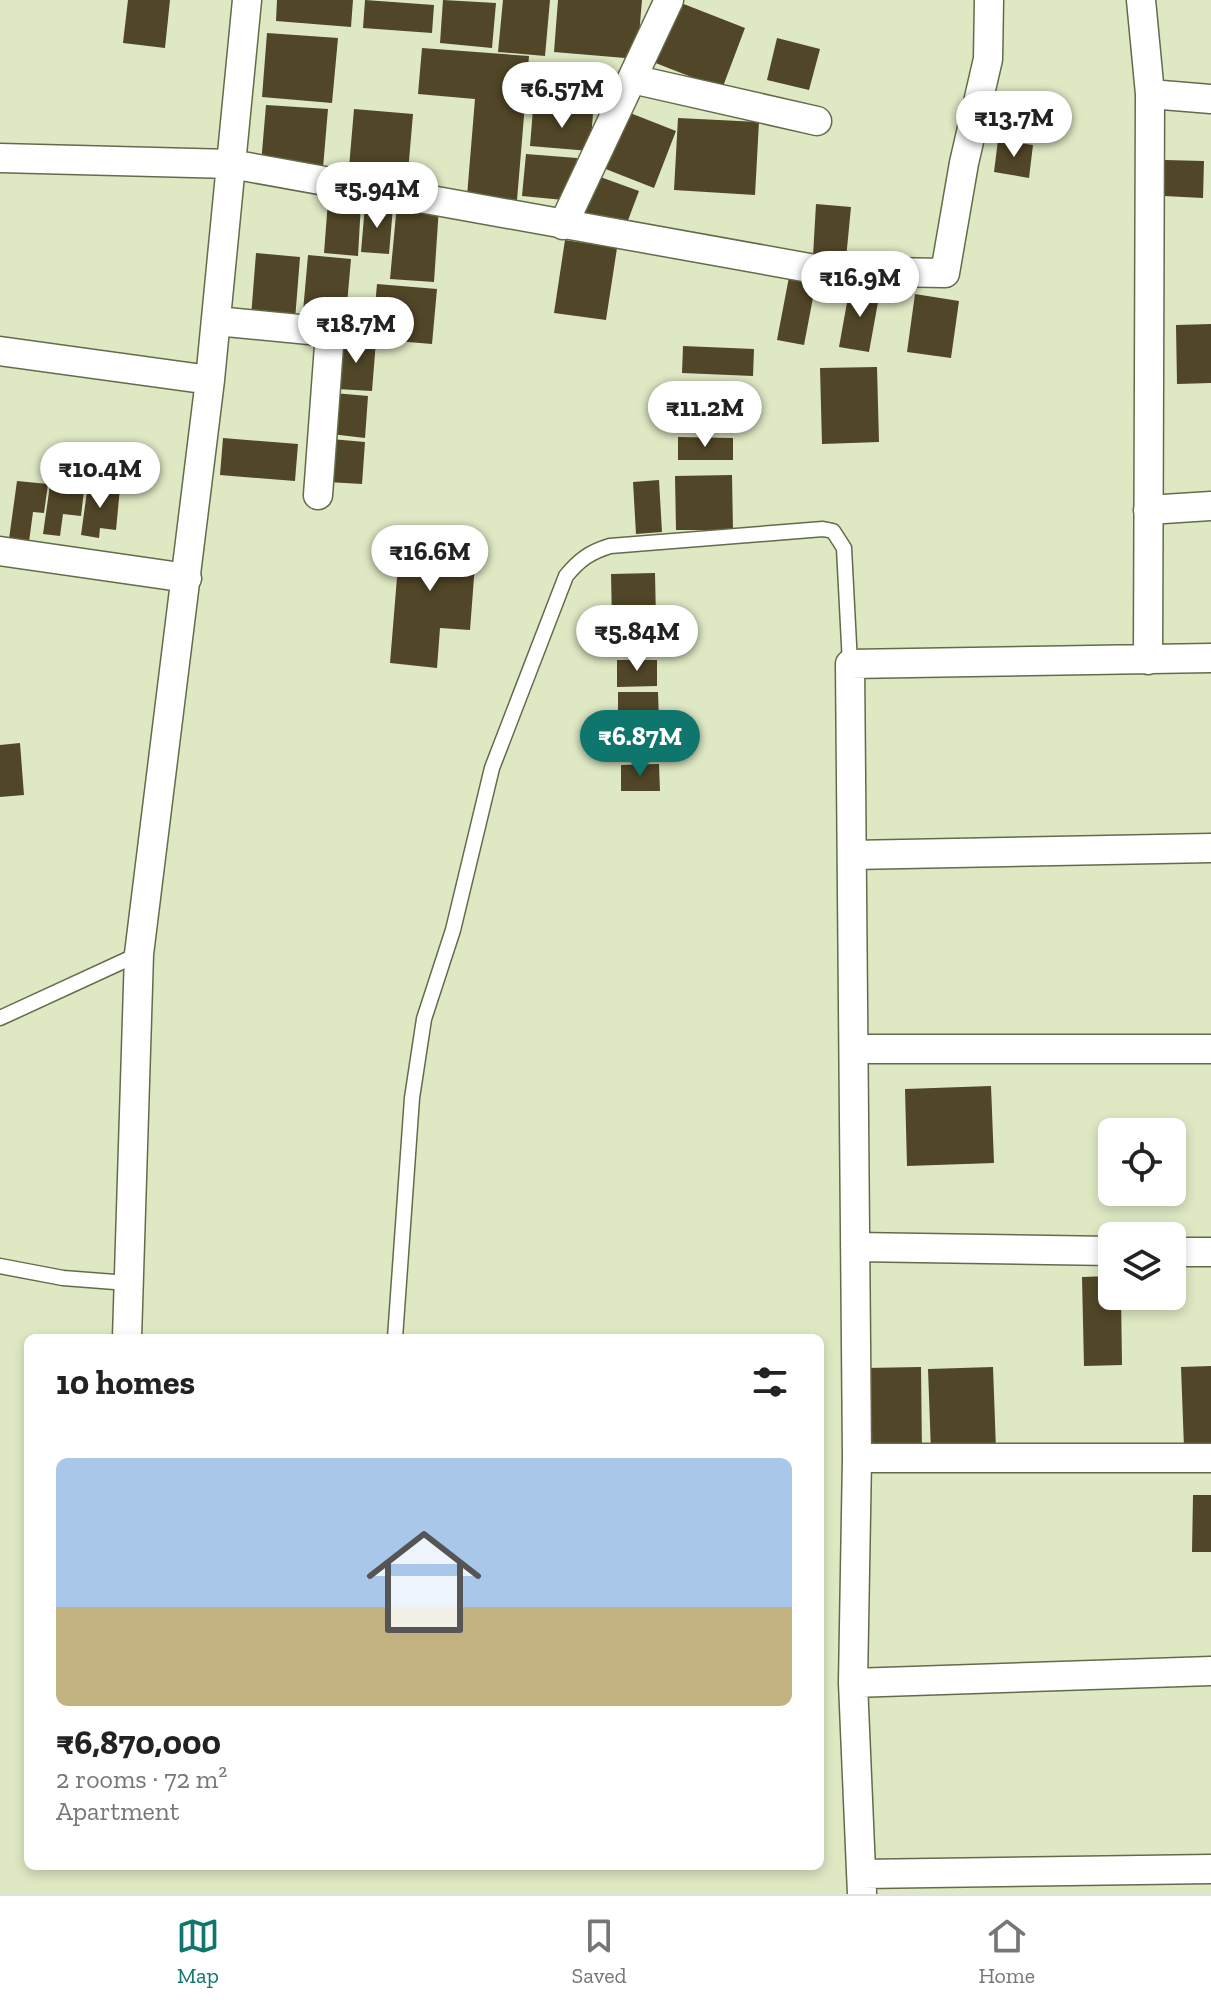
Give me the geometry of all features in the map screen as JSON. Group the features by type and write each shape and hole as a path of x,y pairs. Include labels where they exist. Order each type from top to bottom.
{"street":[{"path":"127,1334 139,954 210,380 247,0"},
{"path":"563,225 669,0"},
{"path":"0,158 231,164 826,271 945,273 964,163 988,59 989,0"},
{"path":"1141,0 1150,94 1148,660"},
{"path":"632,79 817,121"},
{"path":"1150,94 1211,99"},
{"path":"216,321 330,332 318,495"},
{"path":"0,351 210,380"},
{"path":"1148,510 1211,506"},
{"path":"0,551 187,578"},
{"path":"1211,658 850,664 857,1458 853,1683 862,1884 1211,1869"},
{"path":"852,855 1211,848"},
{"path":"854,1049 1211,1049"},
{"path":"855,1247 1098,1251"},
{"path":"1186,1252 1211,1252"},
{"path":"857,1458 1211,1458"},
{"path":"853,1683 1211,1671"}],"lane":[{"path":"395,1334 412,1098 424,1019 453,930 492,768 566,576 579,560 610,546 823,529 833,531 844,548 850,664"},
{"path":"0,1018 139,954"},
{"path":"0,1266 63,1278 128,1283"}],"building":[{"path":"128,0 170,0 165,48 123,43"},
{"path":"277,0 353,0 351,27 276,21"},
{"path":"365,0 434,5 432,33 363,28"},
{"path":"443,0 496,3 492,48 440,43"},
{"path":"503,0 550,0 545,56 498,52"},
{"path":"558,0 642,0 637,59 554,52"},
{"path":"676,1 745,28 722,89 653,62"},
{"path":"267,33 338,38 332,103 262,97"},
{"path":"777,38 820,49 809,90 767,80"},
{"path":"422,48 529,56 517,200 467,196 475,99 418,94"},
{"path":"538,64 609,70 606,107 536,101"},
{"path":"266,105 328,109 323,168 261,164"},
{"path":"354,109 413,114 407,184 348,179"},
{"path":"533,109 593,114 590,151 530,146"},
{"path":"620,109 676,131 654,188 598,166"},
{"path":"678,118 759,122 755,195 674,190"},
{"path":"998,140 1033,145 1029,178 994,172"},
{"path":"526,154 577,158 574,201 522,196"},
{"path":"1165,160 1204,161 1203,198 1164,196"},
{"path":"592,174 639,191 624,231 577,215"},
{"path":"328,201 361,203 358,256 324,253"},
{"path":"397,204 439,207 434,282 390,279"},
{"path":"816,204 851,207 846,259 813,256"},
{"path":"365,205 393,207 389,254 361,252"},
{"path":"565,240 617,248 606,320 554,313"},
{"path":"256,253 300,257 295,320 251,317"},
{"path":"308,255 351,259 345,327 302,323"},
{"path":"789,277 816,282 804,345 777,340"},
{"path":"377,284 437,289 432,344 372,339"},
{"path":"850,286 880,291 869,352 839,347"},
{"path":"915,294 959,301 951,358 907,352"},
{"path":"1211,324 1211,383 1177,384 1176,325"},
{"path":"341,338 376,341 372,391 337,389"},
{"path":"683,346 754,349 753,376 682,373"},
{"path":"877,367 879,442 822,444 820,368"},
{"path":"334,393 368,396 365,438 331,434"},
{"path":"736,396 738,431 696,433 694,398"},
{"path":"678,437 733,438 733,460 678,460"},
{"path":"223,438 298,444 295,481 220,475"},
{"path":"331,439 365,442 362,484 328,482"},
{"path":"732,475 733,530 676,530 675,476"},
{"path":"51,478 85,482 81,516 63,514 60,536 43,534"},
{"path":"659,480 662,532 636,534 633,482"},
{"path":"17,481 48,484 44,513 33,512 29,542 9,539"},
{"path":"88,484 120,488 116,530 100,528 99,538 81,535"},
{"path":"392,530 477,538 470,630 440,628 437,668 390,663 399,553 390,552"},
{"path":"655,573 656,620 612,621 611,574"},
{"path":"656,625 657,655 615,656 614,626"},
{"path":"617,660 657,660 657,686 617,687"},
{"path":"618,692 658,692 659,722 618,723"},
{"path":"659,729 660,759 619,760 619,730"},
{"path":"20,743 24,795 0,797 0,745"},
{"path":"659,764 660,791 621,791 621,765"},
{"path":"991,1086 994,1163 907,1166 905,1089"},
{"path":"1098,1276 1098,1310 1121,1310 1122,1365 1084,1366 1082,1277"},
{"path":"1211,1366 1211,1447 1184,1448 1181,1367"},
{"path":"921,1367 922,1454 866,1455 865,1368"},
{"path":"993,1367 996,1450 931,1452 928,1369"},
{"path":"1193,1495 1211,1495 1211,1552 1192,1552"}]}
